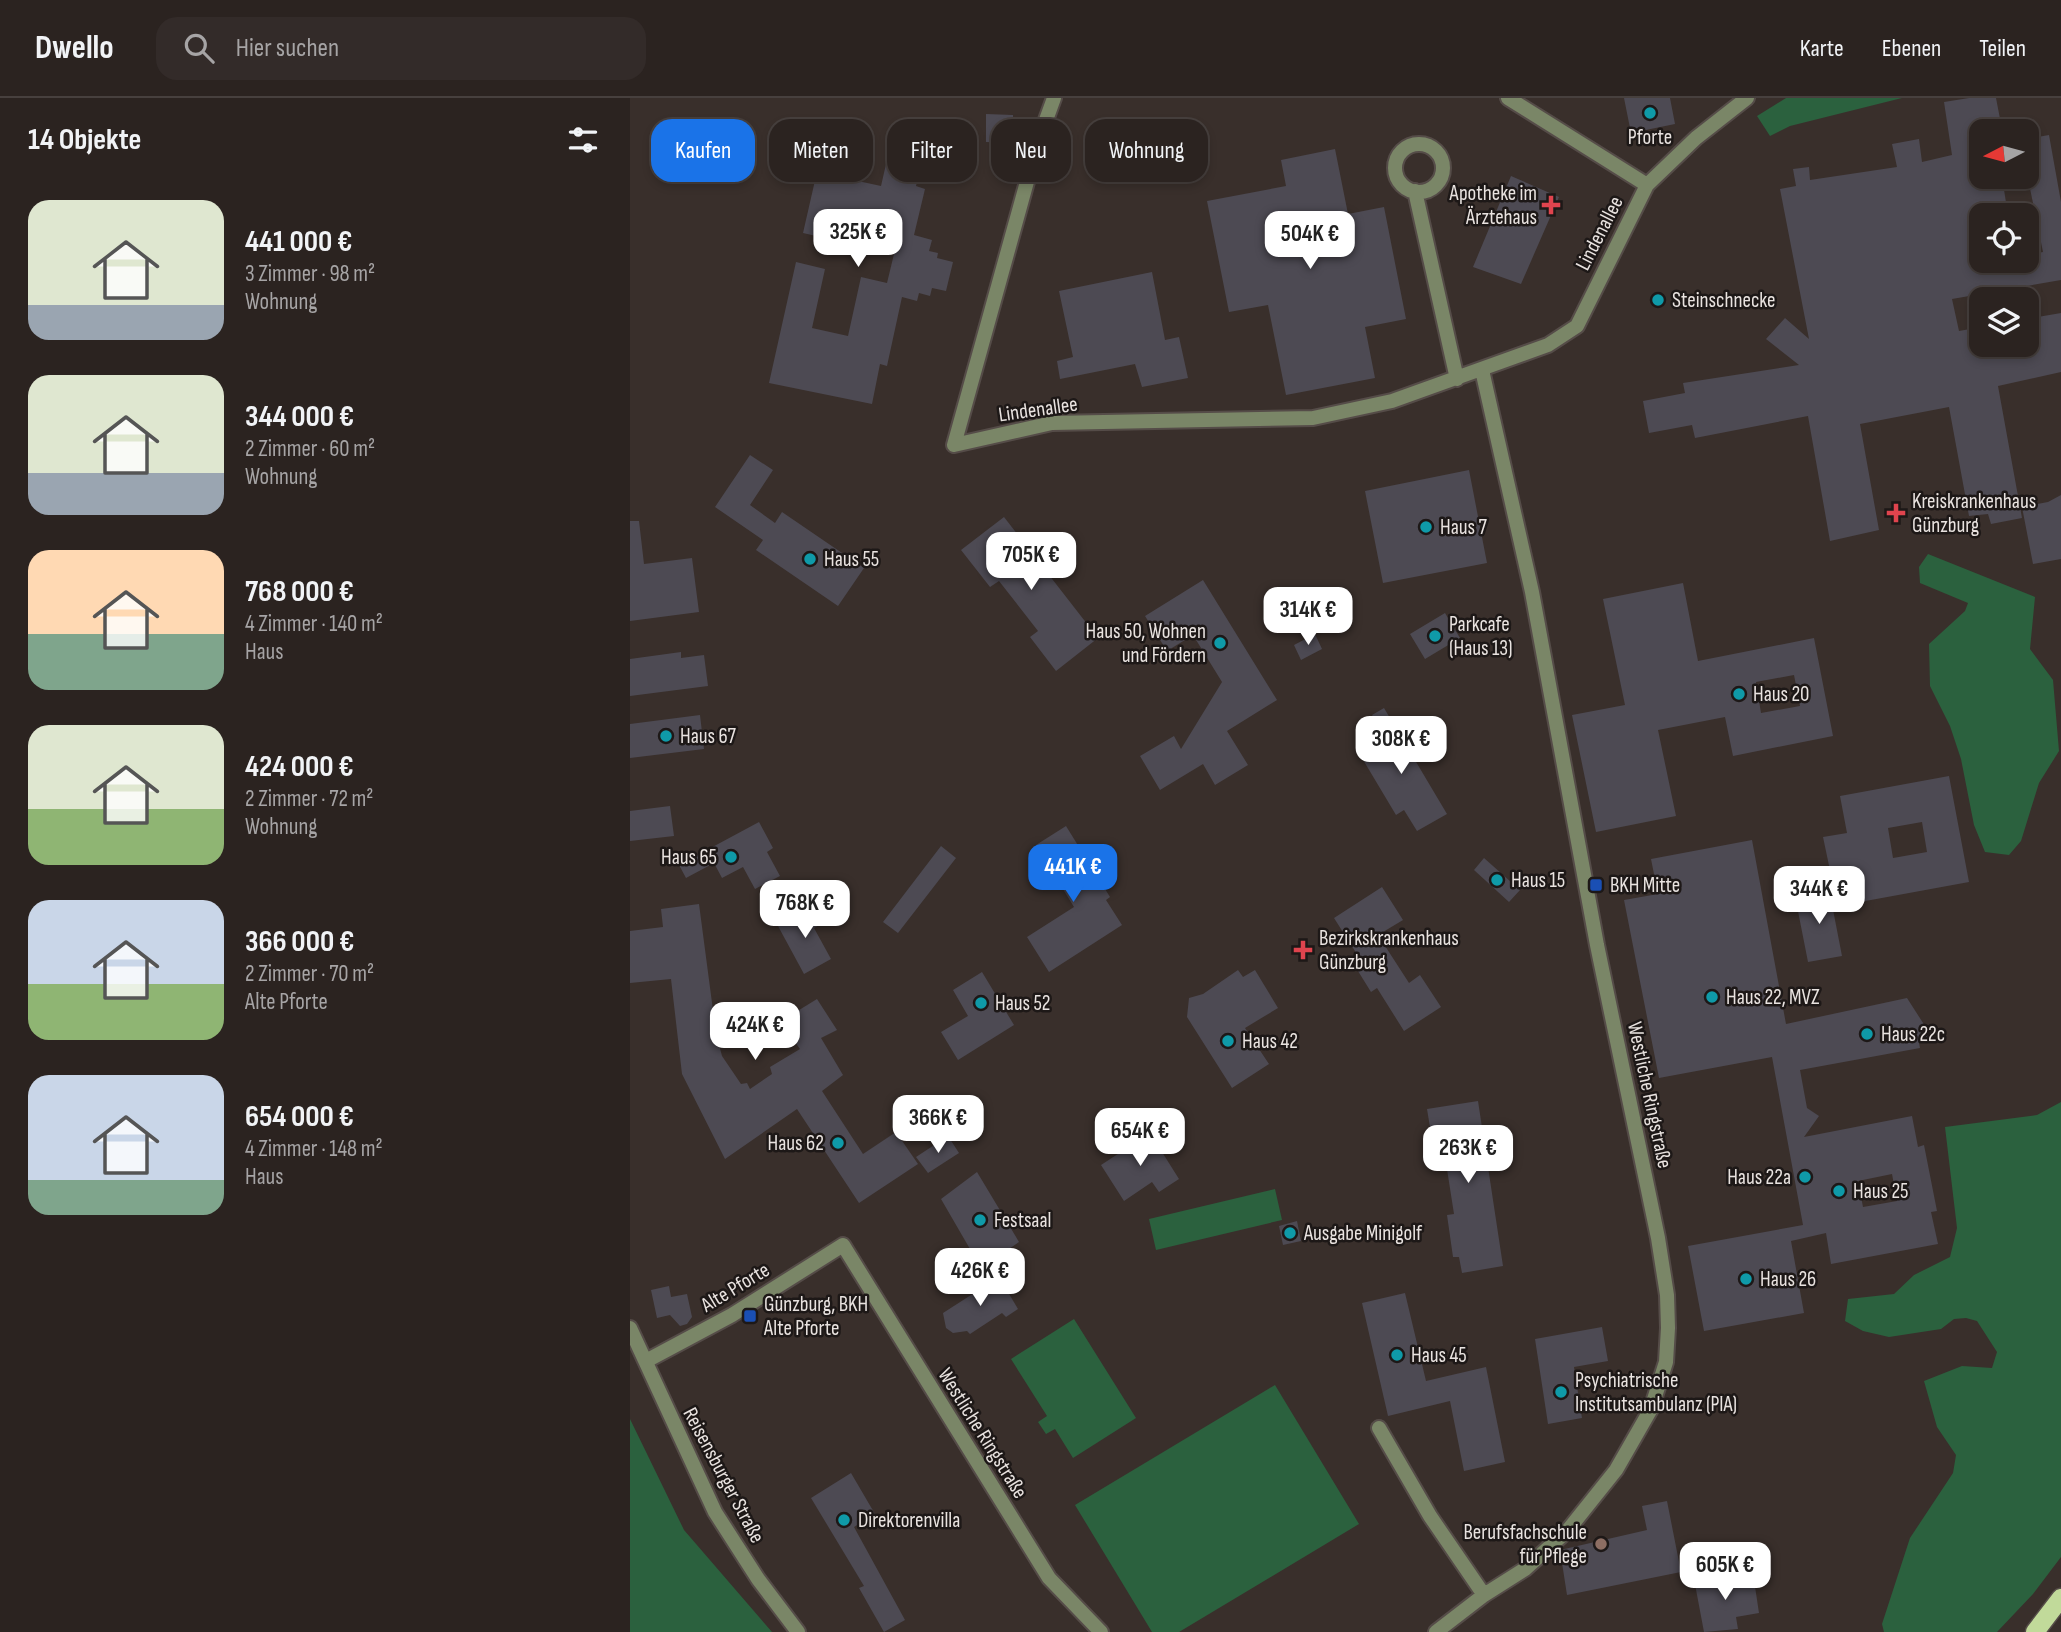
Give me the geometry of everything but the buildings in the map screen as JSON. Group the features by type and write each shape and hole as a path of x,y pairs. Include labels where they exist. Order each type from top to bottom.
{"main road":[{"path":"2035,1632 2061,1598"}],"street":[{"name":"Lindenallee","path":"1054,98 1038,142 954,445 1052,424 1313,418 1392,401 1548,345 1577,326 1647,185 1696,138 1747,98"},
{"path":"1508,98 1647,185"},
{"path":"1415,191 1457,379"},
{"name":"Westliche Ringstraße","path":"1436,1632 1484,1595 1525,1569 1568,1530 1616,1470 1651,1409 1665,1362 1668,1328 1667,1295 1658,1238 1595,933 1532,592 1482,370"},
{"name":"Westliche Ringstraße","path":"842,1245 1049,1578 1101,1632"},
{"name":"Alte Pforte","path":"646,1362 732,1315 842,1245"},
{"name":"Reisensburger Straße","path":"630,1328 715,1512 758,1579 798,1632"},
{"path":"1379,1428 1430,1516 1484,1595"}],"green space":[{"path":"1786,98 1902,98 1790,126 1770,136 1757,116"},
{"path":"1928,554 2035,597 2030,649 2053,680 2059,751 2039,783 2021,841 2009,855 1985,852 1974,825 1961,759 1950,726 1930,686 1929,644 1965,611 1968,603 1920,583 1919,567"},
{"path":"2061,1102 2061,1557 2033,1594 1997,1632 1884,1632 1882,1624 1910,1538 1953,1473 1956,1455 1937,1427 1924,1381 1962,1366 1992,1368 1997,1352 1977,1321 1966,1318 1954,1319 1941,1329 1889,1337 1863,1331 1845,1321 1848,1299 1894,1294 1914,1275 1950,1257 1957,1228 1945,1127 2037,1115"},
{"path":"1275,1189 1282,1220 1156,1250 1149,1219"},
{"path":"1074,1319 1136,1418 1073,1458 1055,1429 1046,1434 1038,1422 1047,1416 1011,1359"},
{"path":"1275,1385 1359,1524 1179,1632 1152,1632 1075,1505"},
{"path":"630,1419 684,1530 772,1632 630,1632"}],"place":[{"name":"Pforte","path":"1650,113"},
{"name":"Apotheke im Ärztehaus","path":"1551,205"},
{"name":"Steinschnecke","path":"1658,300"},
{"name":"Kreiskrankenhaus Günzburg","path":"1896,513"},
{"name":"Haus 7","path":"1426,527"},
{"name":"Haus 55","path":"810,559"},
{"name":"Parkcafe (Haus 13)","path":"1435,636"},
{"name":"Haus 50, Wohnen und Fördern","path":"1220,643"},
{"name":"Haus 20","path":"1739,694"},
{"name":"Haus 67","path":"666,736"},
{"name":"Haus 65","path":"731,857"},
{"name":"Haus 15","path":"1497,880"},
{"name":"BKH Mitte","path":"1596,885"},
{"name":"Bezirkskrankenhaus Günzburg","path":"1303,950"},
{"name":"Haus 22, MVZ","path":"1712,997"},
{"name":"Haus 52","path":"981,1003"},
{"name":"Haus 22c","path":"1867,1034"},
{"name":"Haus 42","path":"1228,1041"},
{"name":"Haus 62","path":"838,1143"},
{"name":"Haus 22a","path":"1805,1177"},
{"name":"Haus 25","path":"1839,1191"},
{"name":"Festsaal","path":"980,1220"},
{"name":"Ausgabe Minigolf","path":"1290,1233"},
{"name":"Haus 26","path":"1746,1279"},
{"name":"Günzburg, BKH Alte Pforte","path":"750,1316"},
{"name":"Haus 45","path":"1397,1355"},
{"name":"Psychiatrische Institutsambulanz (PIA)","path":"1561,1392"},
{"name":"Direktorenvilla","path":"844,1520"},
{"name":"Berufsfachschule für Pflege","path":"1601,1544"}]}
